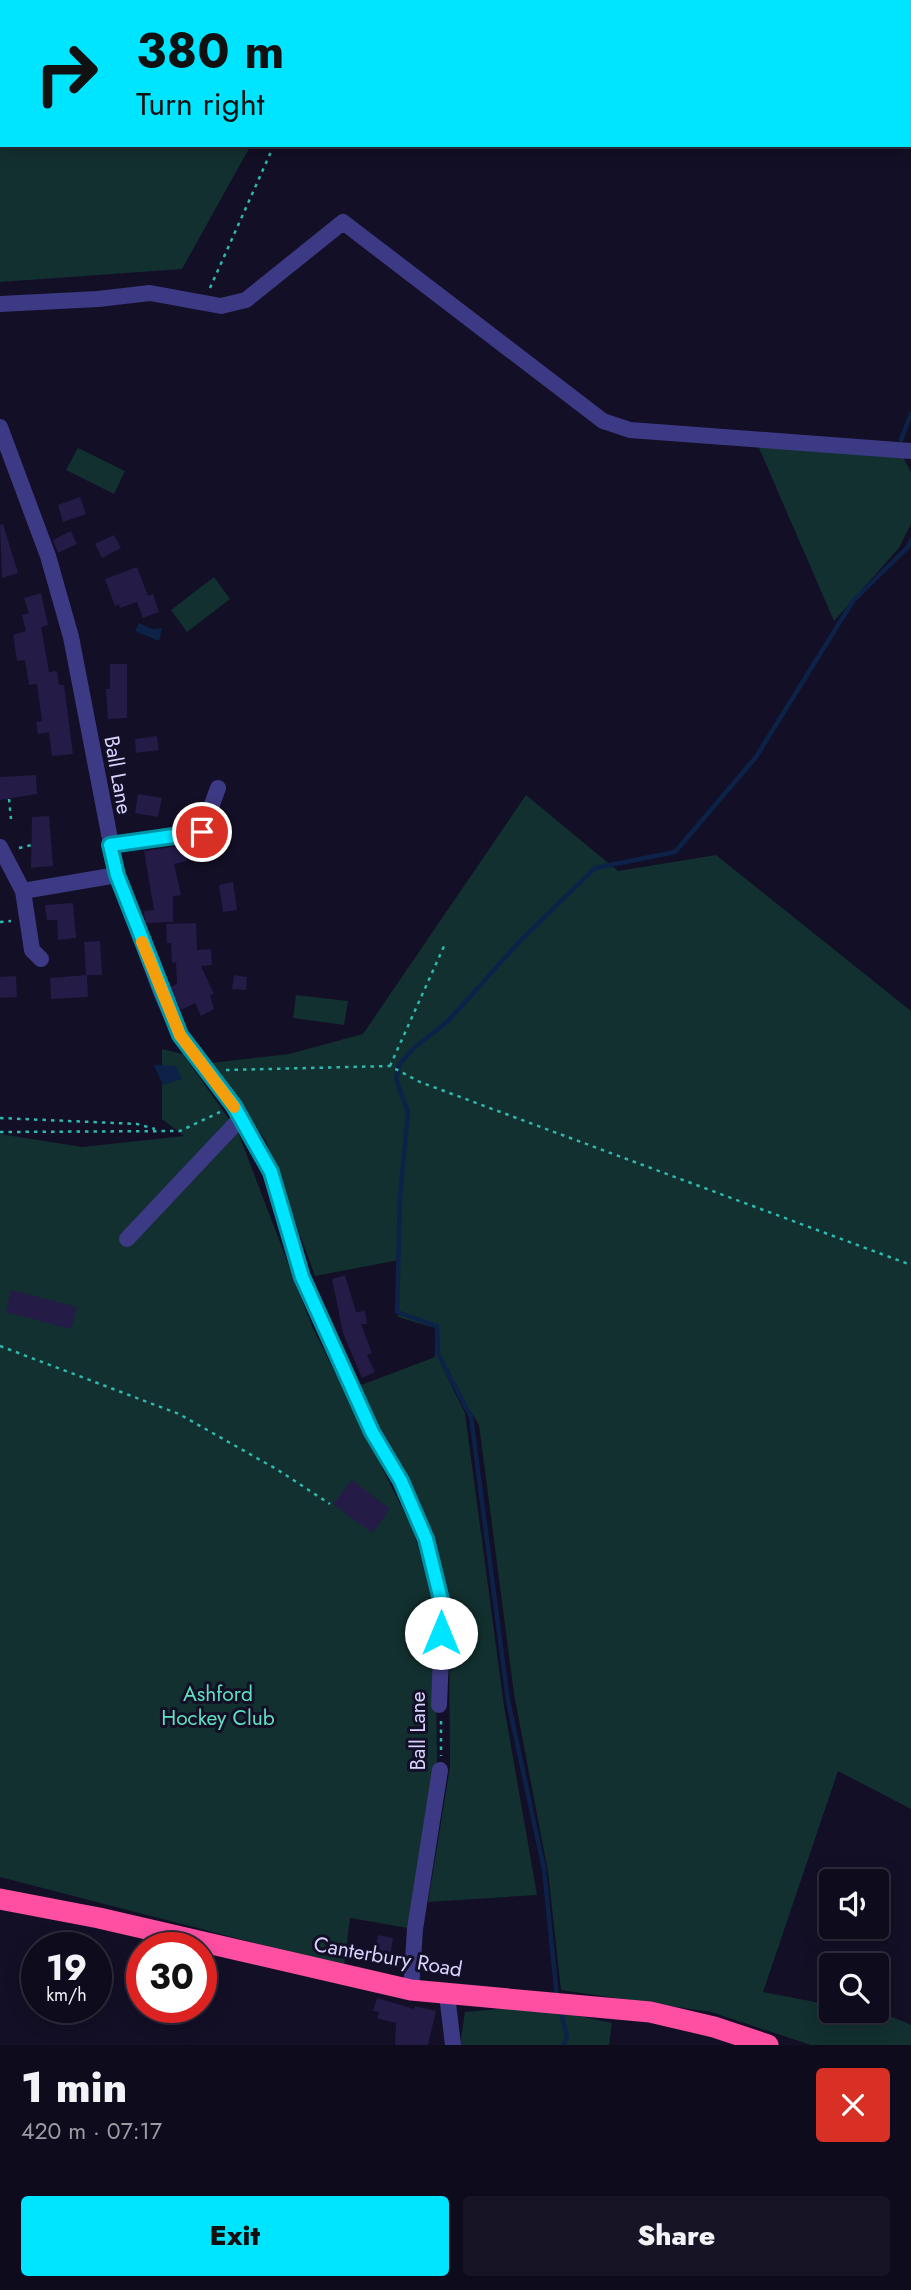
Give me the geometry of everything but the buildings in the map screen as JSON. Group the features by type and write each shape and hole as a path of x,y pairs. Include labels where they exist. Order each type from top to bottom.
{"highway":[{"name":"Canterbury Road","path":"0,1899 99,1917 411,1990 650,2012 714,2026 768,2045"}],"street":[{"path":"0,304 98,299 149,293 221,306 246,300 343,222 603,421 630,430 911,451"},
{"name":"Ball Lane","path":"0,427 5,456 48,556 72,637 117,875 180,1035 236,1113 271,1172 302,1277 372,1432 401,1481 426,1539 443,1608 439,1705"},
{"path":"110,845 202,832 218,788"},
{"path":"1,850 23,891 31,955"},
{"path":"23,891 117,875"},
{"path":"127,1239 236,1113"},
{"name":"Ball Lane","path":"411,1990 415,1928 440,1770"},
{"path":"447,1995 453,2045"}],"path":[{"path":"198,288 211,288 273,147"},
{"path":"9,799 11,819"},
{"path":"392,1068 445,944"},
{"path":"205,1070 392,1068 911,1265"},
{"path":"0,1132 180,1130 236,1113"},
{"path":"0,1118 137,1124 162,1131"},
{"path":"0,1346 178,1414 278,1470 330,1504"},
{"name":"Ball Lane","path":"439,1705 440,1770"}],"green space":[{"path":"0,147 250,147 182,269 0,282"},
{"path":"756,441 903,457 911,472 911,524 899,548 834,621"},
{"path":"78,448 125,471 114,494 66,470"},
{"path":"214,577 230,599 187,632 171,610"},
{"path":"526,795 618,871 716,855 911,1011 911,1809 838,1771 763,1992 819,2003 819,2023 889,2023 889,2016 892,2017 911,2025 911,2045 811,2045 711,2012 561,1990 548,1872 514,1694 479,1425 442,1366 465,1413 504,1706 537,1895 428,1902 450,1767 449,1611 433,1532 356,1387 435,1357 435,1328 398,1317 399,1260 315,1276 266,1141 212,1063 289,1054 363,1034"},
{"path":"296,995 348,1001 344,1025 293,1018"},
{"name":"Ashford Hockey Club","path":"162,1049 183,1054 238,1132 312,1326 413,1530 435,1604 437,1761 408,1928 350,1918 344,1966 0,1877 0,1134 82,1147 184,1136 162,1119"},
{"path":"533,2006 612,2023 609,2045 460,2045 465,2012"}],"water":[{"path":"139,623 152,629 162,628 159,641 135,631"},
{"path":"154,1065 176,1066 182,1079 163,1085"}],"waterway":[{"path":"901,440 911,414"},
{"path":"557,1997 544,1869 508,1701 471,1417 438,1354 437,1326 397,1312 400,1197 408,1112 396,1079 399,1065 414,1048 448,1021 521,940 595,868 675,852 756,757 853,601 908,547 911,540"},
{"path":"560,2009 567,2036 564,2045"}],"slow traffic":[{"path":"142,942 180,1035 199,1064 234,1107"}],"route":[{"path":"202,832 110,845 117,875 180,1035 199,1064 234,1106 239,1120 271,1172 302,1277 372,1432 401,1481 426,1539 443,1608 441,1633"}]}
